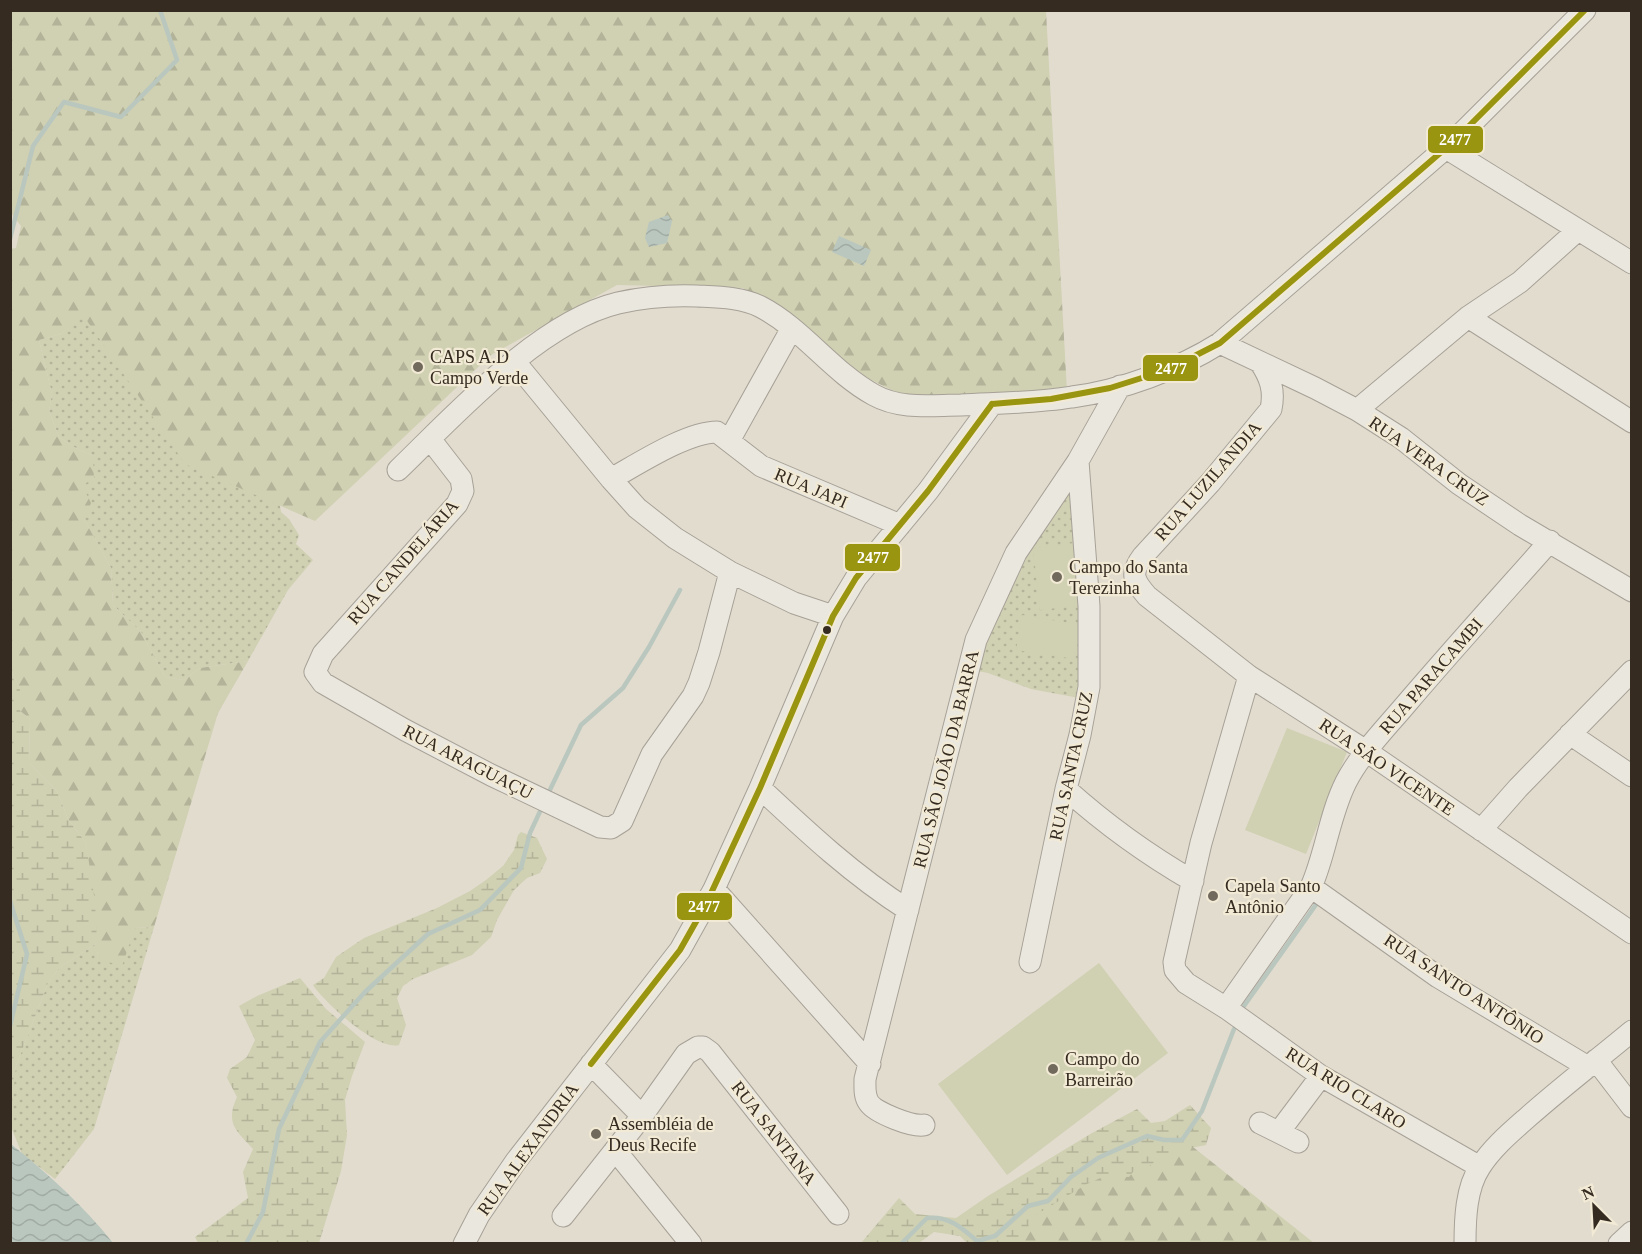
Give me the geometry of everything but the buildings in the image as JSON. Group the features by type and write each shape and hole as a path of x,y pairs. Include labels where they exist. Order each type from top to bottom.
{"street":[{"path":"398,471 473,397 547,338 584,317 616,303 646,298 680,296 742,301 759,306 792,328 873,395 890,403 909,406 992,404 1074,397 1120,386 1190,360 1220,343 1446,148 1582,11"},
{"path":"1446,148 1632,263"},
{"path":"1357,410 1468,317 1520,282 1578,230"},
{"path":"1468,317 1632,422"},
{"path":"611,479 693,436 717,432 729,441 792,328"},
{"name":"RUA VERA CRUZ","path":"1220,343 1357,410 1420,451 1459,484 1520,525 1632,591"},
{"path":"515,362 637,508 675,538 730,572 794,603 833,616"},
{"name":"RUA LUZILANDIA","path":"1147,596 1137,584 1134,574 1136,566 1210,483 1271,409 1272,385 1260,362"},
{"name":"RUA SÃO JOÃO DA BARRA","path":"924,1125 916,1126 904,1122 873,1107 865,1094 865,1079 976,640 1016,553 1078,461 1120,386"},
{"name":"RUA ALEXANDRIA","path":"464,1244 496,1188 680,950 714,889 760,788 833,616 874,554 953,458 992,404"},
{"name":"RUA CANDELÁRIA","path":"323,683 315,672 323,654 437,528 461,498 463,484 454,468 430,440"},
{"name":"RUA JAPI","path":"729,441 761,466 900,525"},
{"name":"RUA SANTA CRUZ","path":"1030,962 1089,687 1089,606 1078,461"},
{"name":"RUA PARACAMBI","path":"1226,1008 1311,887 1320,868 1337,803 1346,781 1366,751 1444,659 1550,542"},
{"name":"RUA ARAGUAÇU","path":"323,683 405,730 491,775 600,827 611,828 618,826 622,821 652,754 687,706 699,683 730,572"},
{"name":"RUA SÃO VICENTE","path":"1147,596 1250,676 1366,751 1632,933"},
{"path":"1481,830 1632,671"},
{"path":"1066,789 1089,810 1160,862 1193,881 1201,843 1250,676"},
{"path":"1570,734 1632,776"},
{"path":"760,788 832,855 908,910"},
{"name":"RUA RIO CLARO","path":"1193,881 1174,962 1175,970 1186,983 1226,1008 1321,1076 1479,1167"},
{"name":"RUA SANTO ANTÔNIO","path":"1311,887 1438,977 1592,1063"},
{"path":"714,889 870,1064"},
{"path":"1465,1244 1467,1207 1472,1183 1479,1167 1509,1134 1632,1031"},
{"name":"RUA SANTANA","path":"642,1116 686,1054 698,1047 703,1047 710,1052 838,1214"},
{"path":"1592,1063 1632,1107"},
{"path":"563,1216 642,1116 591,1064"},
{"path":"1298,1143 1270,1127 1321,1076"},
{"path":"615,1150 691,1244"},
{"path":"1619,1244 1632,1232"}],"green space":[{"path":"11,11 1046,11 1067,392 905,397 777,332 743,288 617,285 491,355 315,521 185,464 81,312 61,334 39,340 52,394 49,411 59,437 93,456 94,479 82,485 91,503 84,519 111,568 113,605 141,632 165,677 184,680 200,668 248,661 218,713 154,927 135,928 122,966 98,959 86,843 68,819 57,791 29,763 30,719 20,711 20,689 11,670 10,249 16,248 21,226 11,213"},
{"path":"81,311 277,488 281,512 289,519 299,535 296,544 313,560 288,590 248,661 200,668 184,680 165,677 141,632 113,605 111,568 84,519 82,484 93,456 59,437 49,411 52,394 39,340 61,334"},
{"path":"1072,488 1086,666 1079,698 1031,689 977,671 982,639 1024,546"},
{"name":"Campo do Santa Terezinha","path":"1074,543 1082,605 1040,610 1033,548"},
{"path":"1022,615 1081,625 1075,659 1016,650"},
{"path":"11,670 20,689 20,711 30,719 29,763 57,791 68,819 86,843 95,902 97,943 59,968 48,983 16,1066 11,1114"},
{"path":"1287,728 1347,752 1306,854 1245,830"},
{"path":"521,832 537,838 547,859 540,873 527,878 514,890 497,920 491,937 472,955 413,979 403,986 397,998 406,1025 399,1045 389,1045 365,1033 319,993 313,985 324,978 336,957 364,938 437,908 470,891 503,866 514,850"},
{"path":"154,927 94,1129 55,1179 22,1154 11,1127 11,1097 16,1066 48,983 59,968 97,943 98,959 135,928"},
{"name":"Campo do Barreirão","path":"1099,963 1168,1053 1007,1175 938,1084"},
{"path":"300,978 326,1009 365,1042 345,1100 347,1135 341,1171 319,1243 198,1243 195,1237 248,1198 243,1172 253,1149 234,1126 232,1114 237,1097 227,1078 230,1069 247,1057 255,1040 239,1006"},
{"path":"1190,1105 1211,1128 1206,1145 1170,1152 1149,1166 1137,1167 1129,1177 1105,1176 1087,1184 1029,1219 1028,1233 1017,1243 967,1243 960,1236 934,1232 919,1243 861,1243 899,1198 915,1214 956,1218 1092,1133 1137,1109 1151,1123 1165,1121"},
{"path":"1168,1145 1193,1147 1314,1243 984,1244 1093,1177"}],"water":[{"path":"668,215 672,221 667,243 649,247 645,238 649,222"},
{"path":"839,236 871,250 864,266 832,252"},
{"path":"11,1144 65,1190 113,1243 11,1243"}],"waterway":[{"path":"10,239 33,146 64,102 121,117 177,60 160,10"},
{"path":"548,794 581,725 623,688 649,647 680,590"},
{"path":"246,1244 263,1212 279,1129 320,1042 365,992 428,934 480,910 521,868 530,833 543,805"},
{"path":"1244,1006 1320,899"},
{"path":"10,901 27,954 10,1026"},
{"path":"901,1244 927,1218 948,1221 960,1227 977,1241 995,1236 1028,1206 1048,1201 1071,1177 1098,1158 1147,1136 1164,1140 1182,1140 1202,1111 1234,1029"}],"transit line":[{"name":"2477","path":"992,404 1051,399 1110,388 1167,370 1220,343 1454,141 1585,10"},
{"name":"2477","path":"591,1064 680,950 706,904 760,788 833,616 856,578 928,491 992,404"}],"place":[{"name":"CAPS A.D Campo Verde","path":"418,367"},
{"name":"Campo do Santa Terezinha","path":"1057,577"},
{"name":"Capela Santo Antônio","path":"1213,896"},
{"name":"Campo do Barreirão","path":"1053,1069"},
{"name":"Assembléia de Deus Recife","path":"596,1134"}]}
